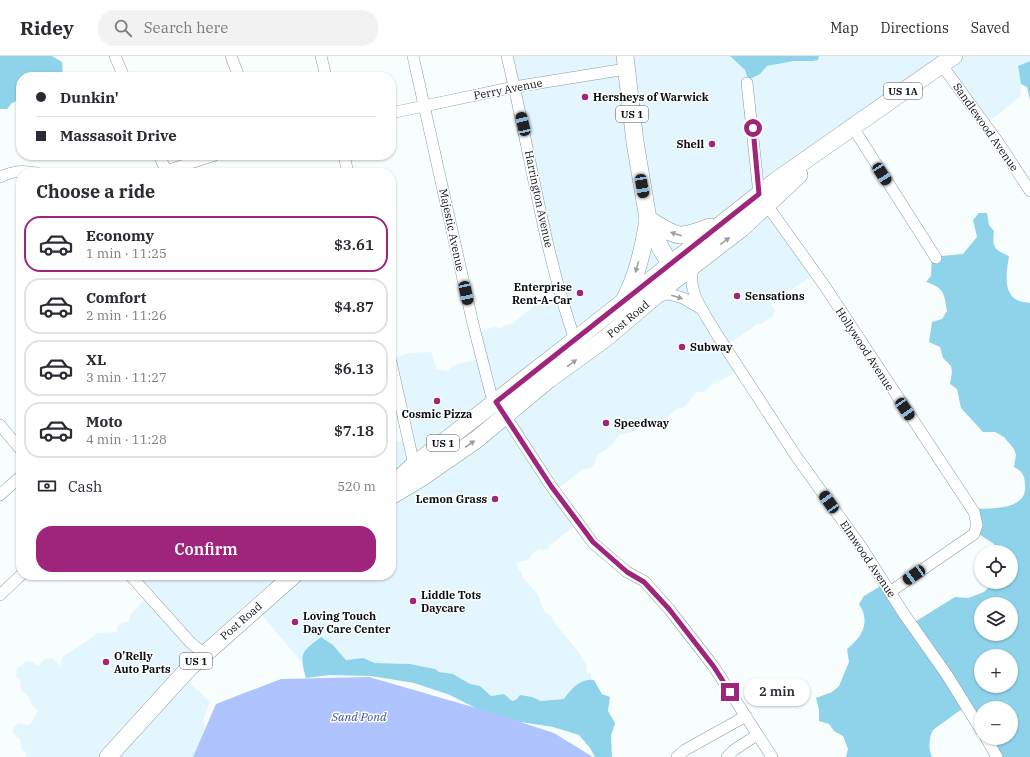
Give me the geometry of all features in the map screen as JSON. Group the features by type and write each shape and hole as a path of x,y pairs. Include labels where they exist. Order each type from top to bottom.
{"main road":[{"name":"Post Road","path":"396,492 418,472 501,409 548,380 606,338 653,298 674,271 726,221 763,199 852,126 948,60"},
{"name":"US 1","path":"626,63 640,172 648,218 661,249 674,271"},
{"name":"Post Road","path":"501,409 575,340 624,301 674,271 694,265 742,228 763,199"},
{"path":"624,301 632,286 636,274 645,239 648,218 672,234 682,236 693,234 726,221"},
{"name":"Post Road","path":"396,483 418,472"},
{"name":"Post Road","path":"108,757 189,668 288,580"}],"street":[{"path":"115,56 122,72"},
{"path":"231,56 237,72"},
{"path":"321,56 325,72"},
{"name":"Majestic Avenue","path":"413,56 473,324 491,394 551,486 593,542 627,572 644,582 669,609 714,667 772,757"},
{"name":"Harrington Avenue","path":"507,56 547,240 575,340"},
{"name":"Sandlewood Avenue","path":"948,60 1030,191"},
{"name":"Perry Avenue","path":"396,112 626,63"},
{"path":"747,83 763,199"},
{"path":"852,126 936,258"},
{"path":"178,168 200,160"},
{"path":"0,178 10,172 16,171"},
{"name":"Hollywood Avenue","path":"763,199 824,286 974,512 977,525 974,534 890,592"},
{"name":"Elmwood Avenue","path":"694,265 691,274 693,291 700,308 706,315 716,333 796,456 862,548 904,614 947,675 974,719"},
{"name":"Elmwood Avenue","path":"653,298 669,294 683,298 700,308"},
{"path":"396,382 418,472"},
{"path":"0,426 16,444"},
{"path":"0,495 16,481"},
{"path":"0,595 16,580"},
{"path":"134,580 190,642 204,654"},
{"path":"677,757 685,750 746,716"},
{"path":"727,757 734,750 757,735"},
{"path":"990,745 997,757"}],"shaded area":[{"path":"0,56 52,56 62,62 63,72 16,72 16,101 12,103 7,109 0,109"},
{"path":"508,56 730,56 745,70 760,74 767,66 794,61 813,61 818,60 819,56 1030,56 1030,61 1018,66 1021,84 1020,97 987,123 942,63 761,194 814,275 772,302 771,305 775,310 773,316 763,323 757,324 726,345 740,371 712,384 704,392 696,392 685,407 676,409 660,423 645,422 633,432 619,435 612,445 597,456 593,467 582,470 556,490 578,524 555,542 550,544 547,550 539,549 533,553 528,560 517,562 517,566 523,578 538,595 544,611 552,617 556,625 578,651 586,664 587,672 591,674 591,680 583,681 572,688 564,699 541,701 532,697 512,701 504,694 491,696 480,686 470,684 453,674 439,672 435,669 410,664 375,663 363,658 346,660 333,645 302,657 301,662 257,609 183,676 210,702 204,717 205,735 199,757 28,757 22,749 20,739 13,733 14,727 19,724 30,725 38,711 31,703 29,697 21,690 20,680 16,676 17,669 26,661 33,662 38,666 46,658 53,659 61,666 62,657 97,633 117,632 118,626 129,621 131,614 149,595 136,580 396,580 396,442 407,440 396,384 396,357 409,353 431,352 437,369 447,371 454,365 480,359 476,333 494,327 501,328 505,325 512,324 535,305 562,299"},
{"path":"730,56 819,56 818,60 813,61 794,61 767,66 760,74 748,80 745,70"},
{"path":"1030,61 1030,100 1027,87 1021,84 1018,66"},
{"path":"979,213 987,213 989,225 994,231 993,241 995,247 1000,252 1009,256 1007,267 1007,286 1009,292 1017,300 1030,303 1030,757 999,757 991,745 1018,745 1018,701 974,701 974,718 966,706 933,730 930,743 932,757 846,757 848,749 843,736 834,731 829,724 819,721 819,710 816,698 832,692 839,686 849,662 847,649 858,639 863,630 865,621 864,614 859,604 864,596 884,584 913,623 955,597 968,598 984,592 987,589 1018,589 1018,545 994,545 971,529 976,518 972,509 997,508 1014,504 1021,500 1025,485 1024,476 1014,467 1016,455 1014,449 1004,437 995,432 983,432 961,408 957,389 950,384 952,372 951,366 943,358 940,347 929,342 932,322 942,319 947,311 944,296 940,289 926,282 931,276 932,254 941,256 963,254 977,237 973,220"},
{"path":"321,637 333,645 346,660 363,658 375,663 410,664 435,669 439,672 453,674 470,684 480,686 491,696 504,694 512,701 516,700 520,695 532,697 541,701 564,699 580,682 594,680 602,694 610,697 608,711 615,723 611,736 612,757 595,757 590,748 579,735 553,727 495,718 450,695 414,683 371,676 329,675 306,678 302,658 303,654 309,646"}],"water":[{"name":"Sand Pond","path":"369,677 483,710 554,733 593,757 193,757 216,704 281,679"}],"place":[{"name":"Hersheys of Warwick","path":"585,97"},
{"name":"Shell","path":"712,144"},
{"name":"Enterprise Rent-A-Car","path":"580,293"},
{"name":"Sensations","path":"737,296"},
{"name":"Subway","path":"682,347"},
{"name":"Cosmic Pizza","path":"437,401"},
{"name":"Speedway","path":"606,423"},
{"name":"Lemon Grass","path":"495,499"},
{"name":"Liddle Tots Daycare","path":"413,601"},
{"name":"Loving Touch Day Care Center","path":"295,622"},
{"name":"O'Relly Auto Parts","path":"106,662"}],"route":[{"path":"730,692 714,667 669,609 644,582 627,572 593,542 551,486 496,402 759,194 753,128"}]}
